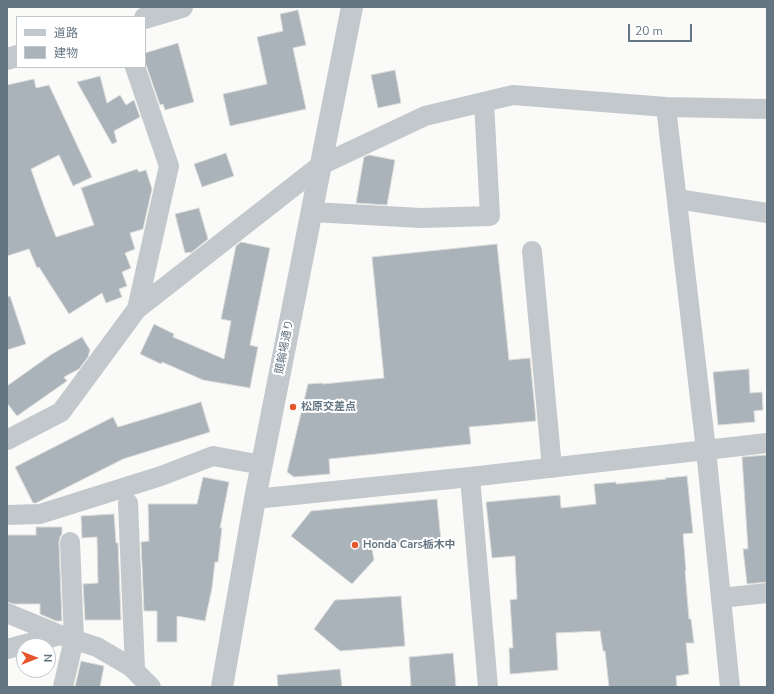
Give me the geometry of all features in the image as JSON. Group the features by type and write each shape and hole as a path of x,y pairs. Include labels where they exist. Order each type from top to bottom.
{"street":[{"path":"146,18 179,7"},
{"name":"競輪場通り","path":"222,687 262,465 352,7"},
{"path":"135,68 169,166 137,309"},
{"path":"7,440 61,412 137,309 321,165 425,116 513,95 666,107 767,109"},
{"path":"312,212 421,218 490,216 484,102"},
{"path":"666,107 706,450 730,687"},
{"path":"677,199 767,213"},
{"path":"532,251 552,468"},
{"path":"256,499 470,477 767,443"},
{"path":"7,515 40,514 161,476 213,456 262,465"},
{"path":"470,477 488,687"},
{"path":"128,503 135,670"},
{"path":"63,687 67,637 70,542"},
{"path":"721,598 767,593"},
{"path":"7,613 67,637 97,647 132,667 150,687"},
{"path":"7,650 67,637"}],"building":[{"path":"298,10 306,45 293,48 306,109 230,126 223,94 267,84 257,37 283,31 280,14"},
{"path":"178,43 194,102 165,110 163,104 160,105 146,65 146,53"},
{"path":"395,70 401,103 378,108 371,75"},
{"path":"100,76 107,103 120,95 126,105 134,100 140,117 114,131 117,142 112,144 77,82"},
{"path":"34,79 36,88 49,85 92,177 73,186 59,155 31,169 56,237 94,225 81,188 137,169 139,172 146,170 152,189 143,229 130,233 135,249 125,253 131,268 122,272 127,286 119,289 122,297 106,303 102,293 69,314 39,267 37,268 29,249 7,256 7,85"},
{"path":"226,153 234,176 202,187 194,164"},
{"path":"369,155 395,160 387,205 356,203 364,157"},
{"path":"199,208 208,239 192,252 185,253 175,214"},
{"path":"241,242 270,248 250,345 258,347 250,388 203,380 162,362 161,364 140,354 154,324 174,334 173,337 224,359 231,321 221,319 236,246"},
{"path":"497,244 509,360 530,358 536,421 469,427 471,444 329,459 330,474 294,477 287,472 308,384 384,378 372,257"},
{"path":"10,296 26,344 7,350 7,297"},
{"path":"82,337 90,350 88,357 79,369 64,377 67,381 17,416 7,403 7,386 52,354"},
{"path":"749,369 750,393 762,392 763,410 754,411 755,422 718,425 713,372"},
{"path":"201,402 210,432 123,459 36,503 33,503 15,467 113,417 118,427"},
{"path":"767,455 767,582 747,584 743,549 748,549 742,457"},
{"path":"687,476 693,533 683,534 689,619 691,619 694,643 686,643 689,674 676,676 677,687 609,687 605,651 603,651 600,631 556,633 558,670 510,674 509,648 513,648 510,600 517,599 515,556 492,558 486,502 560,495 561,508 596,504 594,484 616,482 616,484"},
{"path":"203,477 229,482 220,528 222,528 218,562 215,562 212,588 205,621 177,616 177,642 157,642 157,611 144,611 141,542 149,541 148,504 197,504"},
{"name":"Honda Cars栃木中","path":"437,499 441,541 372,549 374,560 352,584 291,536 311,511"},
{"path":"114,514 116,543 118,543 121,620 85,620 83,584 98,583 97,537 82,538 81,516"},
{"path":"36,527 62,527 62,534 59,542 62,621 56,621 40,614 40,604 14,604 7,602 7,535 36,535"},
{"path":"401,596 405,646 340,651 314,629 335,600"},
{"path":"453,653 456,687 411,687 409,657"},
{"path":"81,661 104,666 100,687 75,687"},
{"path":"340,669 342,687 278,687 277,675"}],"place":[{"name":"松原交差点","path":"293,407"},
{"name":"Honda Cars栃木中","path":"355,545"}]}
